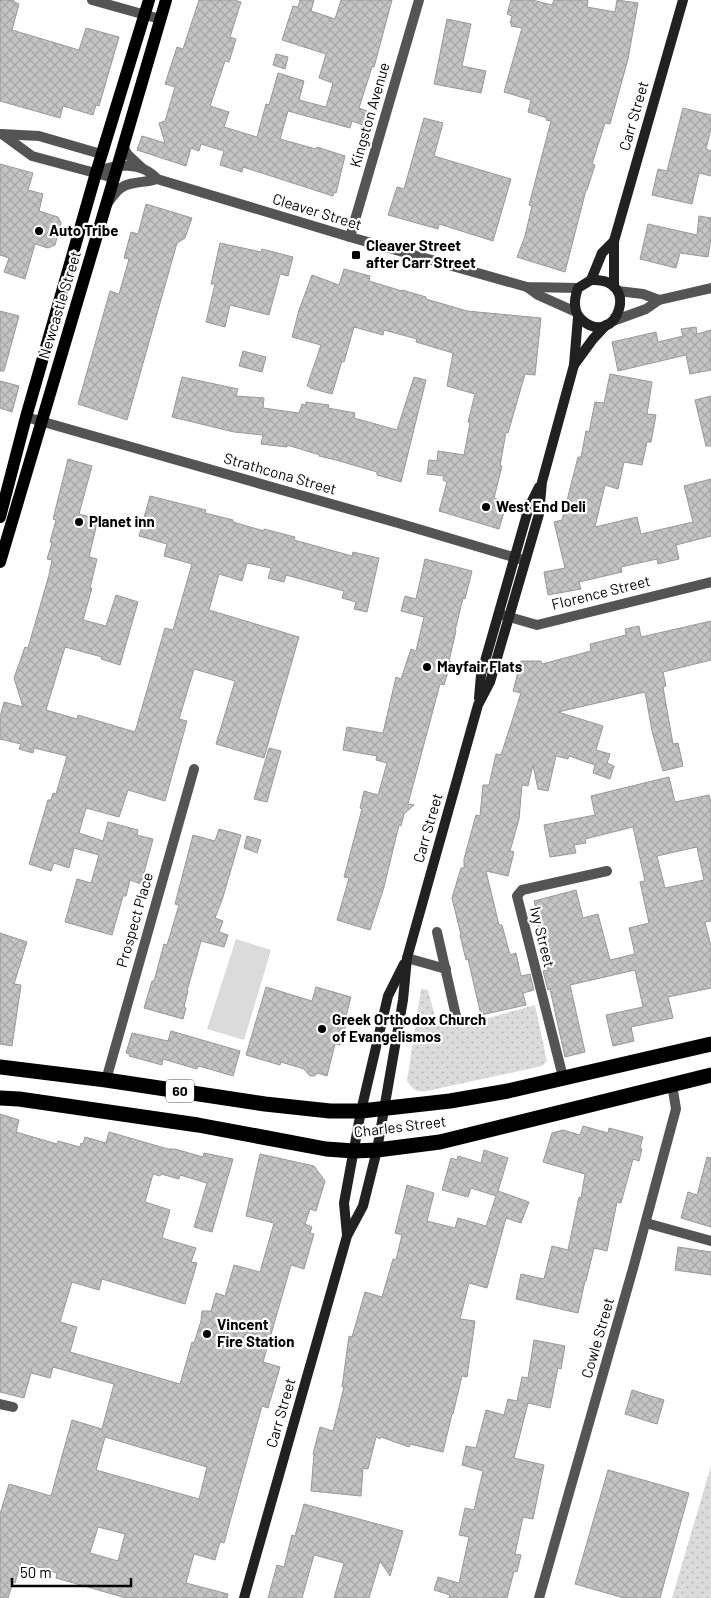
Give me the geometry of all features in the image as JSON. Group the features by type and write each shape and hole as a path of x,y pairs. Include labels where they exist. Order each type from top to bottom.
{"highway":[{"name":"Charles Street","path":"0,1067 106,1080 265,1104 330,1111 361,1112 508,1091 711,1044"},
{"name":"Charles Street","path":"0,1098 198,1125 326,1149 354,1151 432,1143 456,1138 711,1075"}],"main road":[{"name":"Newcastle Street","path":"0,562 4,511 26,417 96,173 149,0"},
{"name":"Newcastle Street","path":"4,511 42,422 166,0"}],"street":[{"path":"92,0 160,19"},
{"name":"Kingston Avenue","path":"350,237 418,0"},
{"name":"Carr Street","path":"616,289 614,241 684,0"},
{"path":"1,134 38,136 102,154"},
{"path":"1,134 32,156 114,178"},
{"name":"Cleaver Street","path":"123,147 128,155 142,168 152,172 157,179"},
{"path":"96,173 103,169 118,166 142,168"},
{"name":"Cleaver Street","path":"107,205 120,188 157,179 350,237 527,287"},
{"name":"Carr Street","path":"591,280 602,253 614,241"},
{"path":"527,287 578,288 591,280 601,280 609,283 616,289 621,307 610,323"},
{"path":"527,287 538,296 577,314 587,324 593,326 610,323 646,309 659,300 711,288"},
{"path":"577,314 574,304 578,288"},
{"path":"616,289 643,294 659,300"},
{"name":"Carr Street","path":"504,615 526,561 539,514 542,482 574,365 577,314"},
{"name":"Carr Street","path":"574,365 593,340 610,323"},
{"name":"Strathcona Street","path":"26,417 526,561"},
{"name":"Carr Street","path":"244,1598 347,1236 363,1206 377,1150 403,1000 407,958 478,705 490,682 515,557 529,507 542,482"},
{"name":"Florence Street","path":"504,615 537,625 711,582"},
{"name":"Prospect Place","path":"106,1080 194,769"},
{"name":"Ivy Street","path":"563,1077 517,896 522,890 606,871"},
{"path":"437,932 456,1016"},
{"path":"407,958 446,969"},
{"name":"Carr Street","path":"347,1236 344,1203 361,1112 388,996 407,958"},
{"name":"Cowle Street","path":"539,1598 646,1223 676,1109 672,1084"},
{"path":"646,1223 711,1241"},
{"path":"0,1404 13,1407"}],"shaded area":[{"path":"236,939 271,950 244,1040 207,1029"},
{"path":"421,989 428,990 437,1024 471,1023 535,1005 547,1061 542,1066 427,1091 415,1090 407,1081"},
{"path":"711,1466 711,1598 672,1598"}],"building":[{"path":"0,0 14,0 14,2 19,4 12,30 79,50 86,28 119,37 99,106 96,105 93,115 63,106 60,118 0,101"},
{"path":"199,0 234,0 241,2 230,37 236,39 229,62 225,61 210,106 229,112 224,127 257,137 266,104 269,105 278,73 304,81 299,100 326,107 333,83 319,78 326,54 282,40 293,6 298,7 300,0 314,0 311,11 335,19 341,0 392,0 374,67 372,67 359,108 367,111 363,125 352,121 350,128 288,111 280,139 316,149 317,147 345,156 336,193 334,192 333,196 243,167 242,172 220,165 224,151 201,144 199,151 191,148 186,166 137,150 142,136 165,143 159,123 165,121 175,87 165,84 177,47 183,49"},
{"path":"511,0 532,0 552,5 554,0 588,0 587,7 615,12 617,0 638,3 628,59 610,124 605,123 592,164 595,165 586,190 565,272 517,257 525,236 532,206 529,205 551,121 528,112 531,100 504,92 522,28 511,26 512,16 507,14"},
{"path":"447,19 471,24 462,66 486,71 481,93 434,84"},
{"path":"276,54 288,57 285,69 273,65"},
{"path":"683,108 711,115 711,129 706,149 711,151 711,176 699,173 692,204 652,195 658,169 667,171"},
{"path":"424,118 443,123 434,156 511,179 493,241 439,224 438,229 388,215 397,187 404,189"},
{"path":"0,164 33,173 28,190 43,194 39,211 58,217 61,223 55,245 48,248 35,244 25,279 4,272 9,258 0,255"},
{"path":"146,204 192,218 185,238 177,243 127,420 78,404 110,291 119,294 129,259 124,258 131,232 138,234"},
{"path":"699,216 711,218 711,238 708,257 680,253 676,268 640,259 648,224 697,235"},
{"path":"220,243 261,252 262,249 293,257 288,276 280,274 269,315 230,305 225,327 206,322 215,284 211,284"},
{"path":"344,269 370,276 369,281 467,311 541,318 535,375 525,374 508,433 506,432 500,466 502,466 494,498 507,502 499,529 439,511 447,482 443,480 444,476 427,474 429,460 437,461 438,451 464,455 470,423 468,422 475,394 447,386 453,353 416,342 417,339 384,330 383,335 354,327 332,394 307,386 321,345 292,337 299,310 312,275 339,285"},
{"path":"0,311 19,316 4,371 0,371"},
{"path":"696,327 697,334 711,330 711,370 690,374 686,355 618,371 612,342 656,332 658,342 683,336 681,329"},
{"path":"243,351 266,357 262,372 239,366"},
{"path":"610,374 652,382 647,414 656,415 651,442 647,442 642,465 624,462 618,489 605,485 595,527 637,517 641,534 693,522 684,486 711,479 711,536 676,545 679,559 658,564 657,559 621,567 622,572 579,582 581,589 548,595 544,572 565,568 554,522 562,520 578,457 581,457 586,431 589,432 595,402 604,403"},
{"path":"182,377 238,389 236,396 264,398 263,408 299,413 302,404 306,405 306,402 329,405 328,408 355,413 354,418 397,430 414,377 426,380 401,482 377,475 377,472 287,445 287,447 261,444 263,435 234,432 172,417"},
{"path":"0,381 19,386 12,412 0,408"},
{"path":"711,396 711,446 706,446 695,400"},
{"path":"68,459 92,466 79,514 98,519 89,557 97,559 90,588 92,588 83,620 106,626 116,595 138,602 120,665 101,659 102,657 65,647 46,710 77,719 78,715 135,732 165,628 173,630 192,564 164,556 167,544 139,536 150,496 206,510 205,513 233,520 233,522 295,537 294,540 352,556 353,552 379,558 367,612 354,609 356,602 342,598 344,591 286,575 284,582 268,578 271,568 247,563 242,581 219,574 209,610 299,637 264,758 216,744 235,681 194,669 179,719 187,721 165,801 128,790 119,817 86,808 79,833 103,841 108,822 138,830 137,835 153,839 141,884 130,880 126,896 123,896 112,935 65,922 77,879 91,883 99,855 74,848 69,868 54,863 51,871 29,864 48,800 51,800 53,793 56,794 67,756 34,748 33,753 19,749 21,744 0,739 0,717 4,702 23,707 14,678 25,647 28,648 49,575 52,560 47,559 56,520 53,519"},
{"path":"425,559 472,571 455,631 449,661 451,662 444,685 440,684 408,804 414,805 404,814 401,826 399,825 384,887 370,930 337,920 349,878 344,877 362,809 360,808 364,791 378,795 387,763 376,760 377,756 343,750 347,727 383,733 396,677 401,679 411,649 416,651 424,617 401,611 405,596 416,599"},
{"path":"711,621 711,660 663,672 666,686 663,687 673,744 678,743 683,766 663,771 652,731 645,692 558,712 603,726 596,750 610,754 607,763 614,766 610,779 593,773 595,765 569,756 568,759 556,756 548,791 538,789 533,765 528,786 522,785 519,819 510,851 514,852 508,876 486,871 499,925 502,925 510,955 516,953 521,976 530,974 534,990 523,993 526,1005 481,1015 452,898 461,868 464,868 464,859 476,815 480,816 483,785 489,785 496,754 501,755 521,693 513,691 521,661 541,661 542,664 591,651 590,644 626,635 625,629 639,626 641,637"},
{"path":"269,748 281,751 267,802 254,799"},
{"path":"669,777 675,802 709,795 711,802 711,921 705,922 711,946 711,988 668,997 673,1018 631,1027 634,1041 613,1046 606,1015 643,1007 635,970 570,985 585,1052 565,1057 550,989 548,990 543,971 548,970 534,901 576,890 583,918 598,914 610,960 635,954 629,928 649,923 640,882 645,881 633,827 585,839 586,843 574,845 576,853 550,857 544,825 595,815 591,796","holes":["697,847 704,880 665,888 657,856"]},
{"path":"219,829 241,835 215,918 223,921 219,932 228,935 224,947 201,941 187,991 183,1019 144,1008 164,944 167,945 179,905 175,904 193,835 215,841"},
{"path":"247,836 261,840 257,853 244,848"},
{"path":"0,933 27,942 14,984 21,985 12,1046 0,1044"},
{"path":"266,987 312,1001 316,987 351,997 340,1045 335,1044 327,1076 318,1073 310,1076 304,1069 281,1062 280,1065 246,1055"},
{"path":"171,1031 240,1051 233,1076 198,1066 197,1069 163,1059 162,1065 129,1056 130,1054 126,1053 132,1033 168,1041"},
{"path":"0,1114 19,1120 16,1132 57,1144 58,1141 80,1147 85,1137 106,1143 109,1132 203,1157 204,1153 233,1159 212,1232 194,1227 207,1183 180,1175 179,1179 161,1174 160,1176 153,1174 145,1202 170,1210 162,1238 196,1248 191,1262 197,1263 185,1304 102,1279 99,1290 72,1282 60,1322 77,1327 70,1352 180,1384 192,1342 194,1343 201,1321 202,1311 211,1311 216,1293 225,1296 234,1265 260,1272 274,1223 246,1216 260,1154 314,1166 325,1181 316,1211 310,1209 305,1224 312,1227 310,1233 314,1234 304,1269 291,1265 263,1362 280,1367 268,1408 262,1406 224,1543 220,1542 215,1560 194,1554 186,1583 228,1594 227,1598 126,1598 56,1578 57,1573 21,1562 8,1598 0,1598 0,1514 9,1484 51,1496 72,1420 102,1429 114,1384 53,1367 50,1378 31,1373 24,1398 0,1392","holes":["105,1437 207,1467 199,1499 96,1470","98,1527 125,1534 118,1561 90,1553"]},
{"path":"583,1126 608,1133 609,1128 643,1137 639,1161 633,1159 621,1203 617,1202 607,1251 594,1248 578,1313 516,1299 521,1274 544,1279 552,1246 568,1250 585,1174 543,1162 552,1133 563,1130 580,1135"},
{"path":"484,1150 508,1158 498,1191 529,1202 521,1223 506,1218 487,1288 469,1283 460,1319 475,1321 467,1377 462,1376 443,1452 410,1444 409,1447 376,1437 368,1469 363,1468 361,1496 311,1491 313,1454 320,1427 333,1431 344,1387 342,1387 349,1336 352,1337 365,1292 382,1297 393,1259 396,1260 402,1235 395,1233 407,1185 434,1193 427,1221 455,1228 458,1218 486,1226 496,1196 471,1188 468,1197 442,1190 451,1158 457,1160 458,1156 481,1163"},
{"path":"707,1157 711,1158 711,1227 681,1218 688,1192 697,1195"},
{"path":"678,1247 711,1252 711,1275 675,1270"},
{"path":"534,1340 565,1346 561,1369 558,1368 550,1408 528,1403 514,1458 544,1465 533,1519 523,1517 515,1554 521,1555 517,1572 514,1571 507,1598 449,1598 450,1595 434,1590 438,1577 459,1583 469,1537 459,1535 465,1508 474,1510 483,1471 462,1465 466,1446 476,1448 486,1410 504,1415 508,1399 517,1401 522,1377 528,1378"},
{"path":"632,1390 664,1400 657,1424 625,1414"},
{"path":"608,1470 689,1493 660,1598 624,1598 575,1584"},
{"path":"304,1504 403,1531 390,1576 380,1561 369,1598 334,1598 344,1563 314,1555 302,1598 268,1598 277,1565 284,1567 292,1535 295,1536"}],"place":[{"name":"Auto Tribe","path":"39,231"},
{"name":"Cleaver Street after Carr Street","path":"356,255"},
{"name":"West End Deli","path":"486,507"},
{"name":"Planet inn","path":"79,522"},
{"name":"Mayfair Flats","path":"427,667"},
{"name":"Greek Orthodox Church of Evangelismos","path":"322,1029"},
{"name":"Vincent Fire Station","path":"207,1334"}]}
